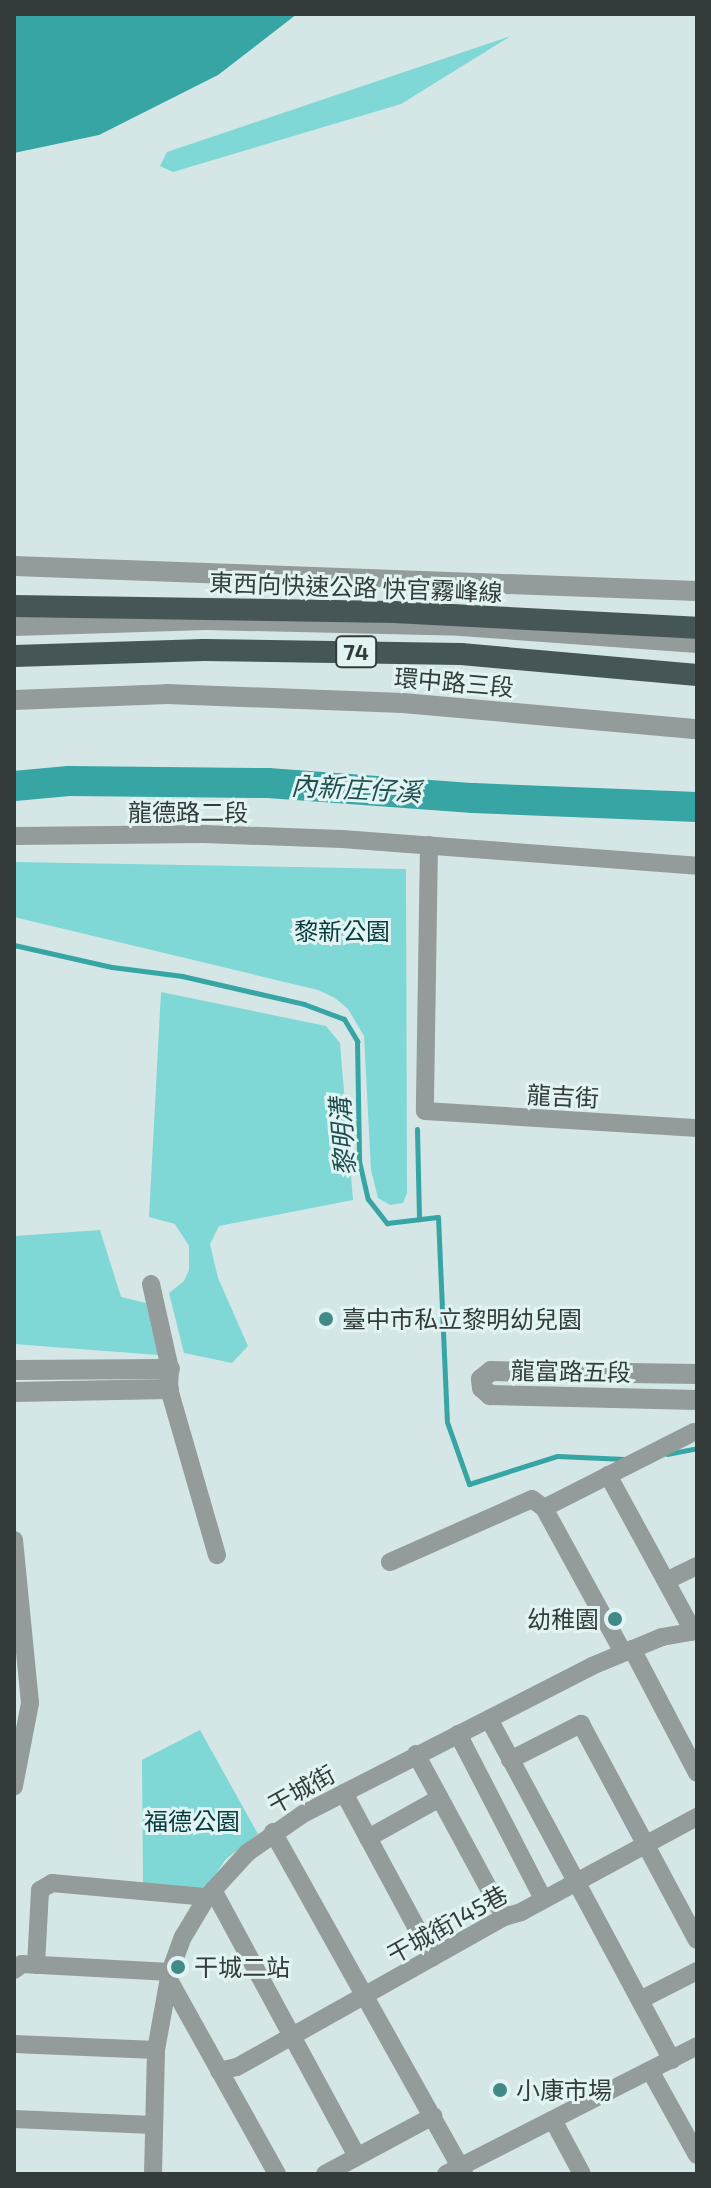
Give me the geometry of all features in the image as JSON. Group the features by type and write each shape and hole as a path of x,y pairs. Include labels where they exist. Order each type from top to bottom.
{"highway":[{"name":"東西向快速公路 快官霧峰線","path":"16,610 394,612 697,628"},
{"name":"74","path":"14,656 204,650 461,654 697,675"}],"street":[{"path":"14,566 697,591"},
{"path":"16,610 206,620 461,626 697,643"},
{"name":"環中路三段","path":"14,637 207,632 461,637 697,654"},
{"name":"環中路三段","path":"14,700 167,694 387,703 697,729"},
{"name":"龍德路二段","path":"14,836 204,834 429,845 697,866"},
{"name":"龍吉街","path":"429,845 425,1111 697,1128"},
{"path":"151,1284 170,1379 217,1555"},
{"path":"14,1370 170,1379"},
{"name":"龍富路五段","path":"697,1374 491,1371 481,1379 482,1388 490,1395 697,1400"},
{"path":"14,1392 170,1379"},
{"path":"390,1562 608,1475 694,1432"},
{"path":"608,1475 695,1631"},
{"path":"538,1504 628,1650 697,1773"},
{"path":"14,1540 30,1703 14,1786"},
{"path":"666,1581 697,1566"},
{"name":"干城街","path":"153,2174 156,2050 170,1976 183,1937 210,1893 247,1853 273,1832 416,1754 628,1650 678,1632 695,1631"},
{"path":"489,1719 672,2060"},
{"path":"510,1760 581,1724 697,1940"},
{"path":"458,1734 543,1899"},
{"path":"416,1754 504,1917"},
{"path":"344,1793 433,1958"},
{"path":"368,1838 440,1798"},
{"name":"干城街145巷","path":"219,2071 237,2067 504,1917 697,1817"},
{"path":"273,1832 433,2116 457,2172 697,2046"},
{"path":"277,2174 170,1976 24,1966 40,1890 52,1883 210,1893 357,2156"},
{"path":"640,2000 697,1971"},
{"path":"14,2044 156,2050"},
{"path":"651,2072 697,2155"},
{"path":"325,2174 433,2116"},
{"path":"14,2119 153,2125"},
{"path":"553,2120 582,2174"}],"green space":[{"path":"511,36 401,104 173,172 160,166 167,152"},
{"name":"黎新公園","path":"14,862 406,869 407,1193 403,1203 390,1205 378,1198 371,1170 364,1036 348,1009 318,990 14,917"},
{"path":"161,992 326,1026 340,1043 353,1200 219,1226 210,1244 218,1278 248,1346 232,1363 184,1353 169,1293 184,1281 189,1270 189,1246 175,1224 149,1217"},
{"path":"100,1230 121,1297 146,1303 158,1355 14,1344 14,1236"},
{"name":"福德公園","path":"200,1730 258,1834 226,1859 206,1888 143,1886 142,1760"}],"shaded area":[{"path":"14,14 297,14 218,75 99,135 14,153"}],"waterway":[{"name":"內新庄仔溪","path":"14,786 69,781 268,783 473,798 697,807"},
{"name":"黎明溝","path":"14,945 112,967 182,976 304,1004 344,1019 357,1041 359,1161 368,1199 387,1223 438,1217 447,1422 469,1484 557,1456 625,1459"},
{"path":"417,1129 419,1219"},
{"name":"黎明溝","path":"667,1454 697,1448"}],"place":[{"name":"臺中市私立黎明幼兒園","path":"326,1319"},
{"name":"幼稚園","path":"615,1619"},
{"name":"干城二站","path":"178,1967"},
{"name":"小康市場","path":"500,2090"}]}
